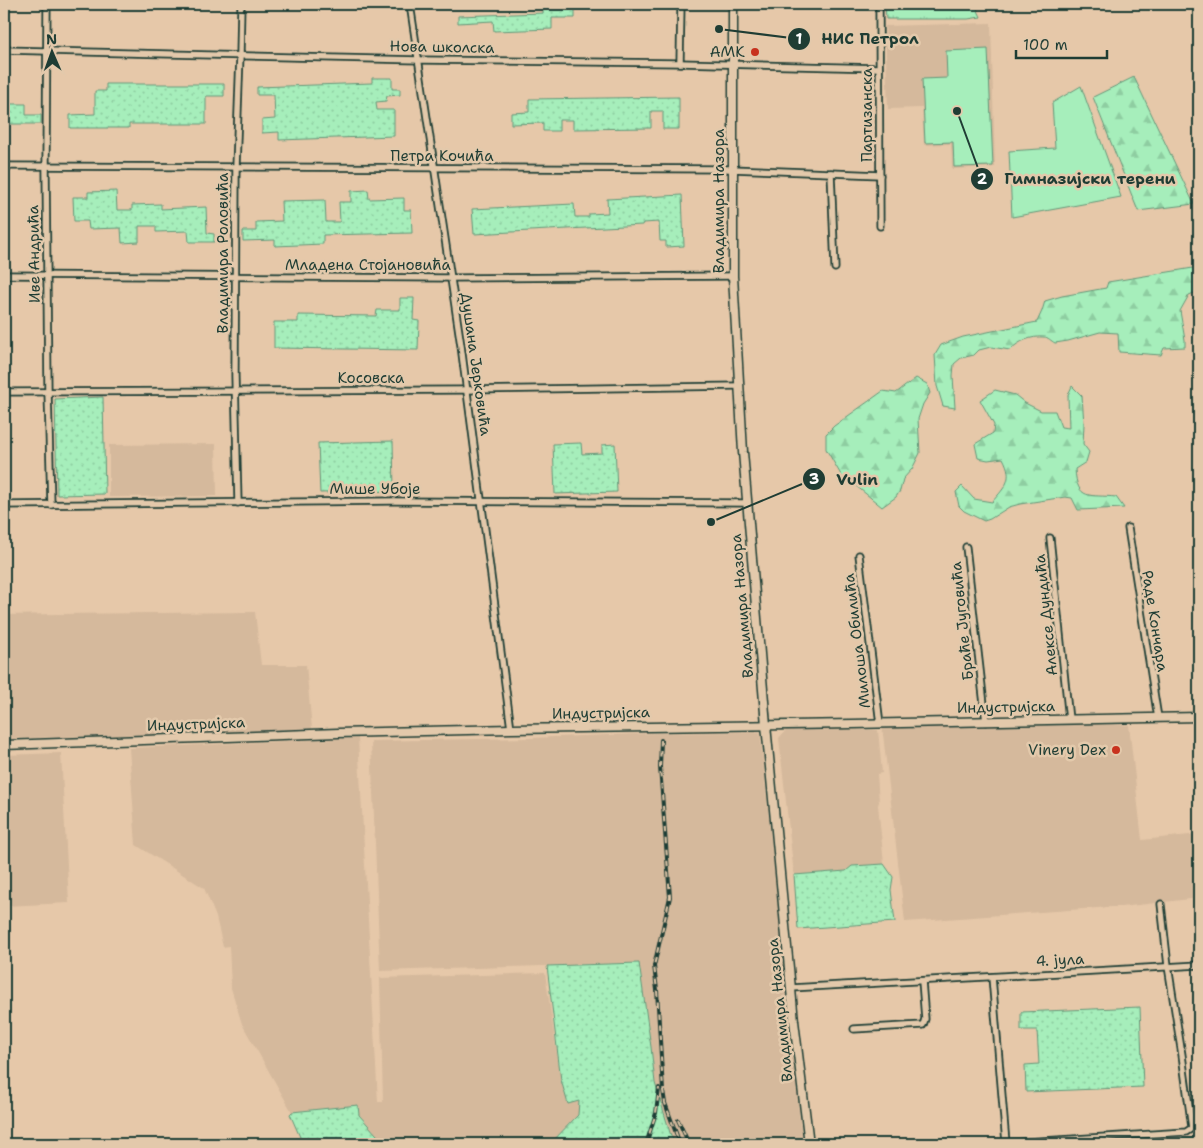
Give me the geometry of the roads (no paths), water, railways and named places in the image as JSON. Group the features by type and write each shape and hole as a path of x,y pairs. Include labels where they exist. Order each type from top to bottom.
{"main road":[{"name":"Владимира Назора","path":"734,4 733,276 738,386 746,503 766,725 796,1045 809,1144"},
{"name":"Индустријска","path":"4,745 325,733 1199,718"}],"street":[{"name":"Иве Андрића","path":"47,4 46,166 51,505"},
{"name":"Владимира Роловића","path":"238,503 235,390 236,167 240,4"},
{"name":"Душана Јерковића","path":"410,4 452,278 511,729"},
{"path":"680,63 681,4"},
{"name":"Партизанска","path":"879,4 880,226"},
{"name":"Нова школска","path":"4,50 880,68"},
{"name":"Петра Кочића","path":"4,166 732,169 880,175"},
{"path":"830,173 835,268"},
{"name":"Младена Стојановића","path":"4,275 452,278 733,276"},
{"name":"Косовска","path":"4,392 467,390 738,386"},
{"name":"Мише Убоје","path":"4,505 481,501 746,503"},
{"name":"Раде Кончара","path":"1128,528 1158,718"},
{"name":"Алексе Дундића","path":"1050,538 1070,720"},
{"name":"Браће Југовића","path":"966,547 986,722"},
{"name":"Милоша Обилића","path":"859,554 880,724"},
{"path":"995,1144 1186,1132 1192,1128 1160,904"},
{"name":"4. јула","path":"791,988 1199,965"},
{"path":"992,977 1006,1144"},
{"path":"854,1029 923,1025 925,1019 922,981"}],"railway":[{"path":"661,740 660,767 670,897 654,966 663,1090 665,1103 680,1144"},
{"path":"646,1144 656,1113 659,1088"},
{"path":"678,1120 689,1144"}],"place":[{"name":"НИС Петрол","path":"719,29"},
{"name":"АМК","path":"755,52"},
{"name":"Гимназијски терени","path":"957,111"},
{"name":"Vulin","path":"711,522"},
{"name":"Vinery Dex","path":"1116,750"}]}
